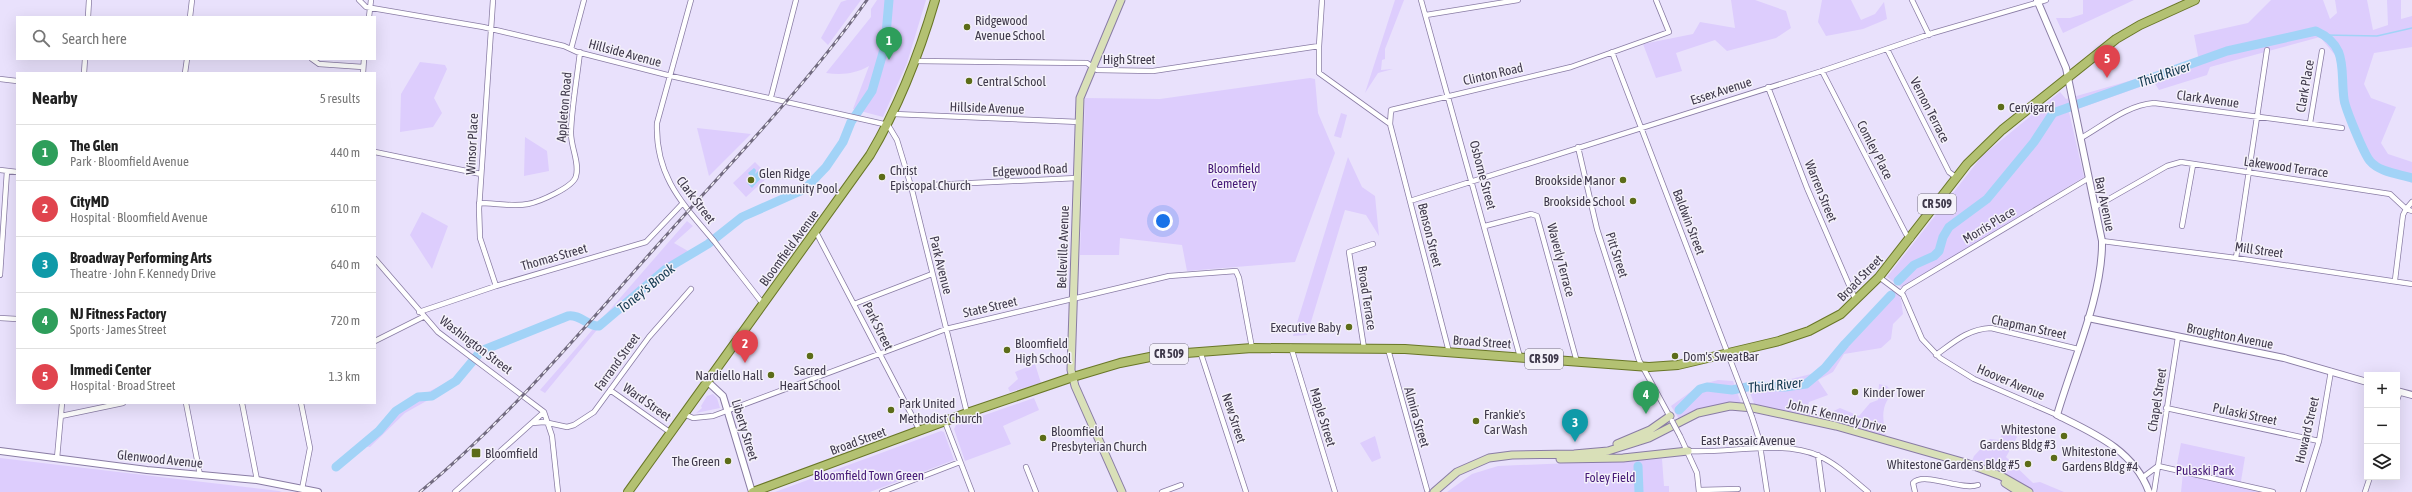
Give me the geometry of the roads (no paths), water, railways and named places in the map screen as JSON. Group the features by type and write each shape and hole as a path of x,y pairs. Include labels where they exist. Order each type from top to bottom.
{"main road":[{"name":"Bloomfield Avenue","path":"628,492 862,168 894,114 916,61 935,0"},
{"name":"Belleville Avenue","path":"1121,0 1092,66 1080,98 1073,377 1122,492"},
{"name":"Broad Street","path":"753,492 967,413 1073,377 1120,363 1160,355 1252,348 1364,348 1449,352 1641,367 1678,365 1794,337 1840,314 1856,301 1879,277 1911,238 1974,156 1992,139 2102,49 2130,31 2195,0"},
{"name":"John F. Kennedy Drive","path":"1430,491 1457,472 1489,458 1512,455 1574,454 1621,448 1649,438 1703,411 1718,407 1740,406 1836,426 1971,465 2001,476 2029,492"},
{"name":"John F. Kennedy Drive","path":"1439,492 1469,470 1490,462 1593,456 1622,452 1651,442 1709,414 1740,411 1835,431 1964,467 1999,480 2019,492"},
{"path":"1574,454 1603,449 1623,442 1650,430 1671,418"},
{"path":"1556,458 1623,458 1688,451"}],"street":[{"path":"88,16 89,0"},
{"path":"190,16 192,0"},
{"name":"Hillside Avenue","path":"359,0 370,8 489,28 671,76 771,97 888,125"},
{"path":"369,16 371,0"},
{"name":"Winsor Place","path":"492,0 489,28 479,203 480,238 496,286"},
{"path":"571,49 584,0"},
{"name":"Clark Street","path":"691,0 657,123 656,136 664,172 682,204 763,304"},
{"path":"771,97 796,0"},
{"path":"1322,0 1319,46 1320,73 1390,124"},
{"name":"Osborne Street","path":"1422,0 1520,357"},
{"path":"1426,15 1518,0"},
{"path":"1612,52 1669,32 1656,0"},
{"path":"1912,0 1929,35"},
{"name":"Essex Avenue","path":"1410,201 1822,71 1929,35 2037,1 2046,0"},
{"name":"Bay Avenue","path":"2037,1 2062,59 2068,78 2102,241 2100,260 2088,318 2057,414"},
{"name":"High Street","path":"916,61 1087,63 1097,70 1153,71 1319,46"},
{"name":"Vernon Terrace","path":"1886,49 1949,172 1957,178"},
{"path":"2236,258 2267,50"},
{"name":"Clark Place","path":"2310,124 2322,51"},
{"name":"Appleton Road","path":"479,203 528,204 566,188 573,182 576,176 577,166 571,148 570,132 580,52"},
{"name":"Clinton Road","path":"1390,124 1391,110 1571,67 1612,52"},
{"name":"Baldwin Street","path":"1612,52 1752,417 1761,449 1767,492"},
{"path":"84,72 85,60"},
{"path":"185,72 187,60"},
{"path":"313,60 315,63 329,61 363,67"},
{"path":"363,72 364,60"},
{"name":"Comley Place","path":"1822,71 1906,234 1911,238"},
{"path":"0,79 16,81"},
{"name":"Warren Street","path":"1768,87 1810,195 1852,296 1856,301"},
{"name":"Clark Avenue","path":"2081,138 2141,104 2154,103 2342,128"},
{"name":"Hillside Avenue","path":"894,114 1079,122"},
{"name":"Benson Street","path":"1390,124 1449,352"},
{"name":"Park Avenue","path":"888,125 897,140 911,186 967,413"},
{"name":"Pitt Street","path":"1578,147 1597,229 1641,367 1671,418 1688,451 1697,473 1699,491"},
{"path":"376,152 481,174"},
{"name":"Lakewood Terrace","path":"2095,207 2175,163 2390,194 2406,209"},
{"path":"2182,226 2193,165"},
{"path":"0,170 16,172"},
{"path":"0,275 7,171"},
{"name":"Edgewood Road","path":"911,186 1077,178"},
{"name":"Morris Place","path":"1901,293 1905,288 2089,178"},
{"path":"2395,280 2403,215 2412,202"},
{"name":"Thomas Street","path":"419,312 496,286 646,242 682,204"},
{"path":"2406,209 2412,211"},
{"name":"Waverly Terrace","path":"1485,226 1531,214 1538,216 1577,362"},
{"name":"Park Street","path":"816,232 920,431"},
{"name":"Mill Street","path":"2102,241 2395,280 2412,284"},
{"name":"Broad Terrace","path":"1364,348 1349,252 1373,244"},
{"name":"Washington Street","path":"376,260 423,317 438,332 544,412 550,425 552,436 558,492"},
{"name":"State Street","path":"684,414 691,418 702,418 946,329 1169,276 1236,271 1241,286 1252,348"},
{"path":"854,304 932,274"},
{"name":"Hoover Avenue","path":"1879,277 1901,293 1907,301 1922,339 1936,355 1974,379 2057,414 2113,444 2142,478 2149,492"},
{"name":"Farrand Street","path":"550,425 567,427 574,425 594,412 649,337 691,289"},
{"path":"376,340 423,317"},
{"path":"0,318 16,319"},
{"name":"Broughton Avenue","path":"2088,318 2284,358 2364,381"},
{"name":"Chapman Street","path":"1936,355 1966,332 1983,328 1991,328 2078,349"},
{"name":"Chapel Street","path":"2154,492 2178,337"},
{"name":"Maple Street","path":"1291,347 1335,492"},
{"name":"Almira Street","path":"1388,349 1430,491"},
{"name":"New Street","path":"1200,351 1246,492"},
{"name":"Howard Street","path":"2303,492 2319,441 2330,372"},
{"name":"Liberty Street","path":"708,382 721,392 753,492"},
{"name":"Ward Street","path":"610,390 671,433"},
{"path":"2400,392 2412,395"},
{"path":"57,458 62,404"},
{"path":"62,416 118,404"},
{"path":"186,404 200,475"},
{"path":"242,404 257,480"},
{"path":"301,404 310,448 302,488"},
{"name":"Pulaski Street","path":"2166,408 2319,441"},
{"path":"455,492 544,412"},
{"path":"532,423 544,422 550,425"},
{"path":"945,422 972,492"},
{"name":"East Passaic Avenue","path":"1688,451 1761,449 1798,450 1818,455 1838,467 1868,492"},
{"name":"Glenwood Avenue","path":"0,451 200,475 257,480 318,492"},
{"path":"1818,455 1823,492"},
{"path":"882,492 960,462"},
{"path":"2142,478 2158,466 2273,492"},
{"path":"1026,467 1036,492"},
{"path":"1915,492 1912,483 1920,478 1969,487 1978,485"},
{"path":"2365,492 2369,480"},
{"path":"1162,492 1182,485"},
{"path":"1699,491 1738,489"}],"water":[{"path":"754,168 756,170 755,174 758,171 763,176 752,188 747,183 752,178 748,173"}],"waterway":[{"name":"Toney's Brook","path":"336,467 379,431 396,411 418,397 432,396 456,381 481,351 568,316 577,317 591,325 599,326 666,269 708,244 742,217 805,189 826,167 843,142 851,122 872,91 885,46 889,0"},
{"path":"2325,35 2377,36 2412,28"},
{"name":"Third River","path":"1898,281 1914,265 1934,256 1939,251 1943,237 1949,227 1987,199 2034,142 2053,113 2227,51 2316,31 2327,37 2338,51 2341,60 2345,104 2359,141 2367,157 2379,168 2412,178"},
{"name":"Third River","path":"1679,410 1700,389 1707,387 1732,390 1752,386 1785,387 1806,384 1825,368 1845,344 1891,295"},
{"name":"Third River","path":"1638,466 1639,492"}],"railway":[{"path":"420,492 485,433 576,338 820,62 867,0"}],"place":[{"name":"Ridgewood Avenue School","path":"967,27"},
{"name":"The Glen","path":"889,60"},
{"name":"Immedi Center","path":"2107,78"},
{"name":"Central School","path":"969,81"},
{"name":"Cervigard","path":"2001,107"},
{"name":"Christ Episcopal Church","path":"882,177"},
{"name":"Glen Ridge Community Pool","path":"751,180"},
{"name":"Brookside Manor","path":"1623,180"},
{"name":"Brookside School","path":"1633,201"},
{"name":"Executive Baby","path":"1349,327"},
{"name":"Bloomfield High School","path":"1007,350"},
{"name":"Sacred Heart School","path":"810,356"},
{"name":"Dom's SweatBar","path":"1675,356"},
{"name":"CityMD","path":"745,363"},
{"name":"Nardiello Hall","path":"771,375"},
{"name":"Kinder Tower","path":"1855,392"},
{"name":"Park United Methodist Church","path":"891,410"},
{"name":"NJ Fitness Factory","path":"1646,414"},
{"name":"Frankie's Car Wash","path":"1476,421"},
{"name":"Whitestone Gardens Bldg #3","path":"2064,436"},
{"name":"Bloomfield Presbyterian Church","path":"1043,438"},
{"name":"Broadway Performing Arts","path":"1575,442"},
{"name":"Bloomfield","path":"476,453"},
{"name":"Whitestone Gardens Bldg #4","path":"2054,458"},
{"name":"The Green","path":"728,461"},
{"name":"Whitestone Gardens Bldg #5","path":"2028,464"}],"park label":[{"name":"Bloomfield Cemetery","path":"1234,176"},
{"name":"Pulaski Park","path":"2205,470"},
{"name":"Bloomfield Town Green","path":"869,475"},
{"name":"Foley Field","path":"1610,477"}]}
